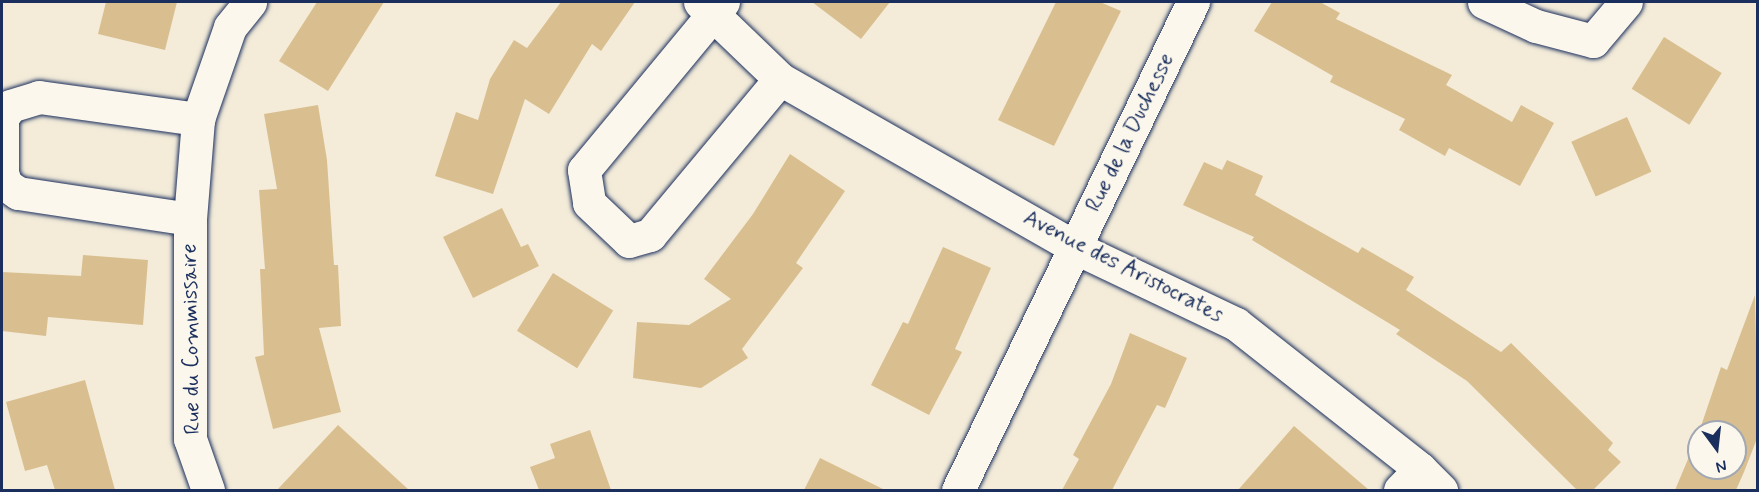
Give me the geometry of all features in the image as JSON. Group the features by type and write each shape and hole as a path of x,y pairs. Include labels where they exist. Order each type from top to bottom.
{"street":[{"name":"Rue du Commissaire","path":"208,490 203,486 190,439 190,219 198,119 230,27 250,2"},
{"name":"Rue de la Duchesse","path":"958,490 1194,2"},
{"path":"1484,2 1536,26 1593,40 1626,2"},
{"name":"Avenue des Aristocrates","path":"780,79 650,235 629,241 590,203 584,170 712,6 780,79 1076,248 1236,324 1420,484"},
{"name":"Rue du Commissaire","path":"190,219 18,193 6,185 2,173 2,118 10,106 39,97 198,119"}],"building":[{"path":"106,2 177,2 165,50 98,34"},
{"path":"317,2 384,2 328,91 279,61"},
{"path":"561,2 635,2 601,51 592,44 549,114 525,99 493,194 435,176 456,112 478,120 490,79 514,40 527,48"},
{"path":"812,2 890,2 861,39"},
{"path":"1056,2 1100,2 1121,11 1054,146 998,120"},
{"path":"1272,2 1320,2 1340,13 1336,19 1452,75 1446,85 1512,122 1521,105 1554,123 1520,186 1449,148 1445,156 1399,130 1405,119 1330,82 1333,76 1254,31"},
{"path":"1664,37 1722,73 1689,125 1632,89"},
{"path":"318,105 327,160 334,265 338,265 341,326 319,328 341,412 273,429 255,357 264,355 260,269 265,269 259,190 277,189 264,114"},
{"path":"1627,117 1651,172 1596,197 1571,142"},
{"path":"790,154 845,191 796,263 803,268 742,349 748,358 701,388 633,378 637,322 689,325 731,299 704,279 753,214"},
{"path":"1227,160 1263,176 1255,195 1358,253 1362,247 1414,277 1406,290 1501,352 1511,343 1613,443 1608,450 1621,462 1593,490 1577,490 1467,381 1396,334 1400,330 1252,240 1254,237 1183,205 1204,162 1222,170"},
{"path":"502,208 521,247 528,244 539,266 473,298 443,237"},
{"path":"943,247 991,268 955,349 962,352 929,415 871,385 903,322 908,324"},
{"path":"83,255 148,260 143,325 48,317 46,336 2,331 2,272 81,276"},
{"path":"553,273 613,311 577,368 517,331"},
{"path":"1755,295 1758,436 1747,464 1747,420 1703,420 1721,367 1727,370"},
{"path":"1130,333 1187,358 1165,408 1157,405 1112,490 1062,490 1079,459 1073,455 1111,384"},
{"path":"85,380 115,490 55,490 47,465 25,471 6,402"},
{"path":"338,425 409,490 277,490"},
{"path":"1294,426 1369,490 1238,490"},
{"path":"590,430 611,490 539,490 530,467 555,458 550,444"},
{"path":"820,458 885,490 804,490"},
{"path":"1687,462 1687,480 1740,480 1736,490 1675,490"}]}
